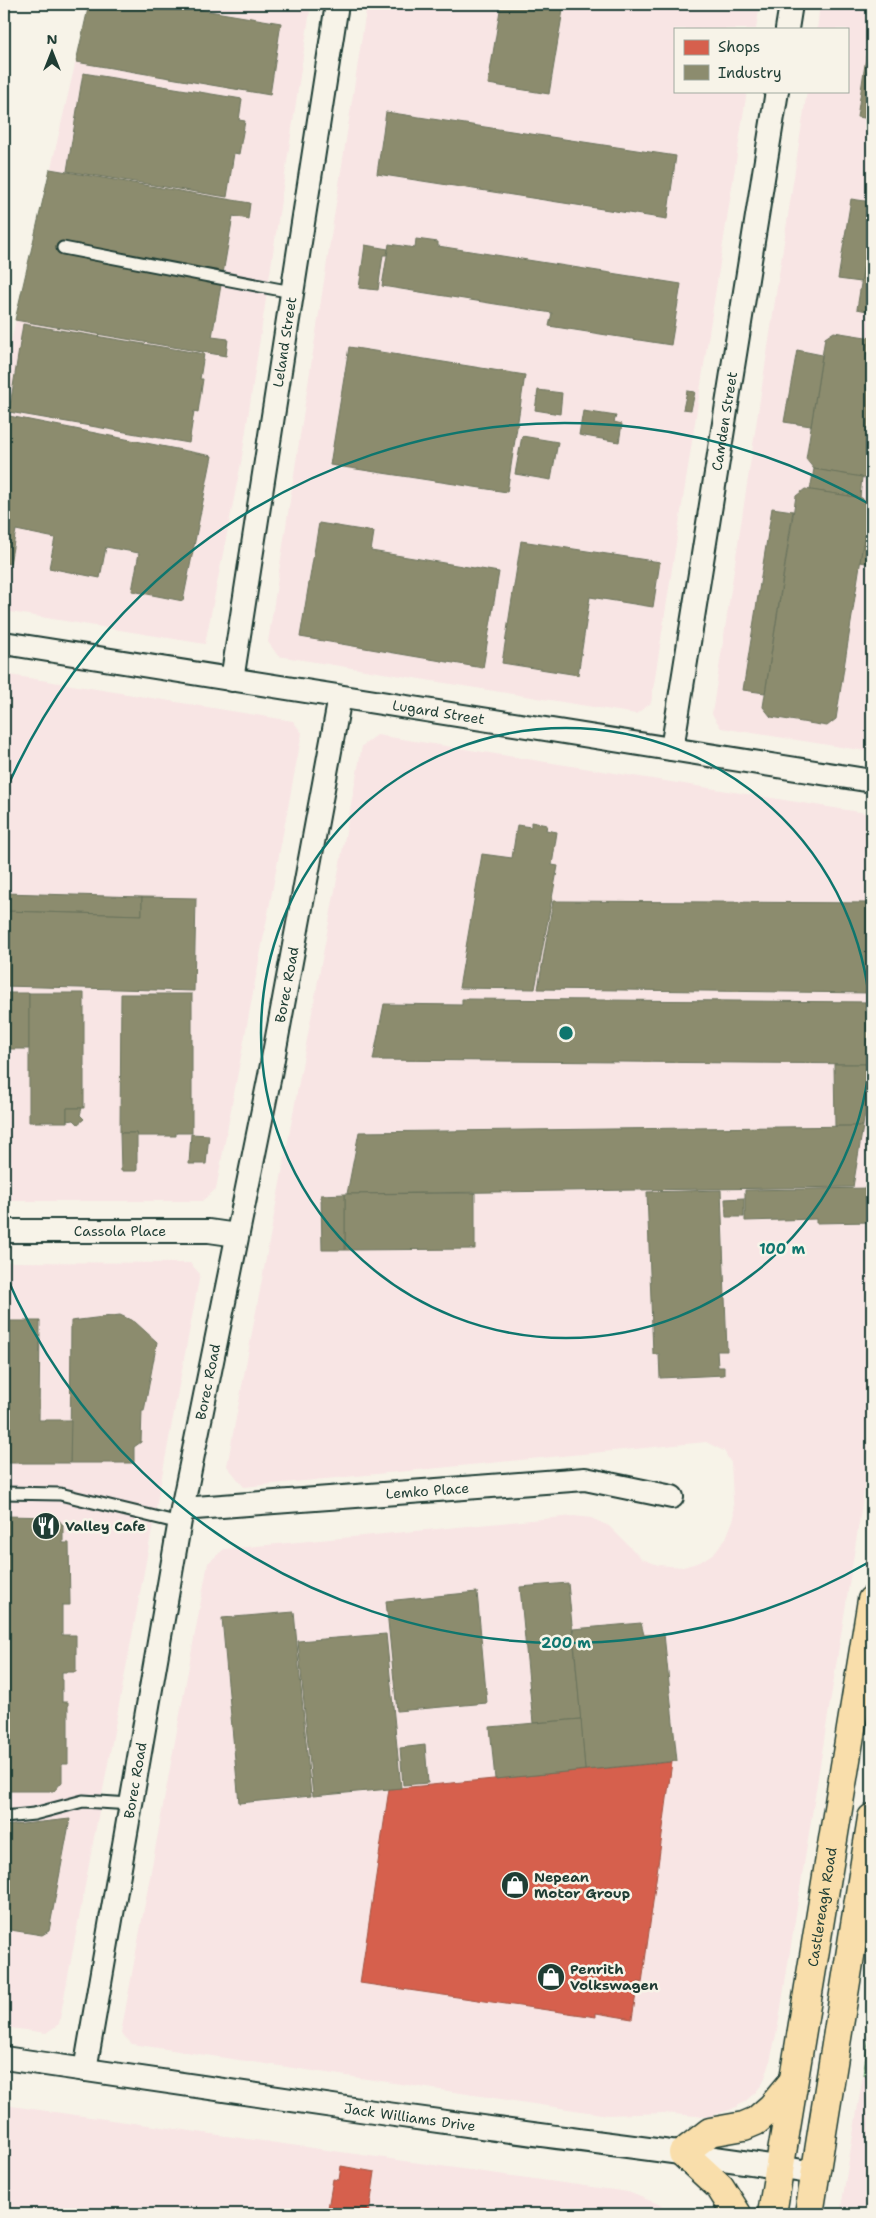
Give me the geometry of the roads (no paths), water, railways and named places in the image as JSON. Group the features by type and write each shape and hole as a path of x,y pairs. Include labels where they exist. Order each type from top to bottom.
{"main road":[{"name":"Castlereagh Road","path":"772,2214 872,1600"},
{"path":"808,2214 872,1818"},
{"path":"737,2214 720,2187 683,2153 710,2132 744,2126 756,2121 772,2107 793,2082"}],"street":[{"name":"Leland Street","path":"232,680 337,4"},
{"path":"787,28 791,4"},
{"name":"Camden Street","path":"672,749 777,92"},
{"name":"Lugard Street","path":"4,643 872,780"},
{"name":"Borec Road","path":"85,2070 181,1516 270,1076 340,696"},
{"name":"Cassola Place","path":"4,1231 209,1231 238,1235"},
{"name":"Lemko Place","path":"181,1516 585,1479 672,1497"},
{"name":"Jack Williams Drive","path":"4,2058 815,2173"}],"lane":[{"path":"62,248 292,292"},
{"path":"4,1493 60,1494 181,1516"},
{"path":"4,1817 34,1814 83,1801 131,1804"}],"place":[{"name":"Valley Cafe","path":"46,1526"},
{"name":"Nepean Motor Group","path":"515,1885"},
{"name":"Penrith Volkswagen","path":"551,1977"}]}
